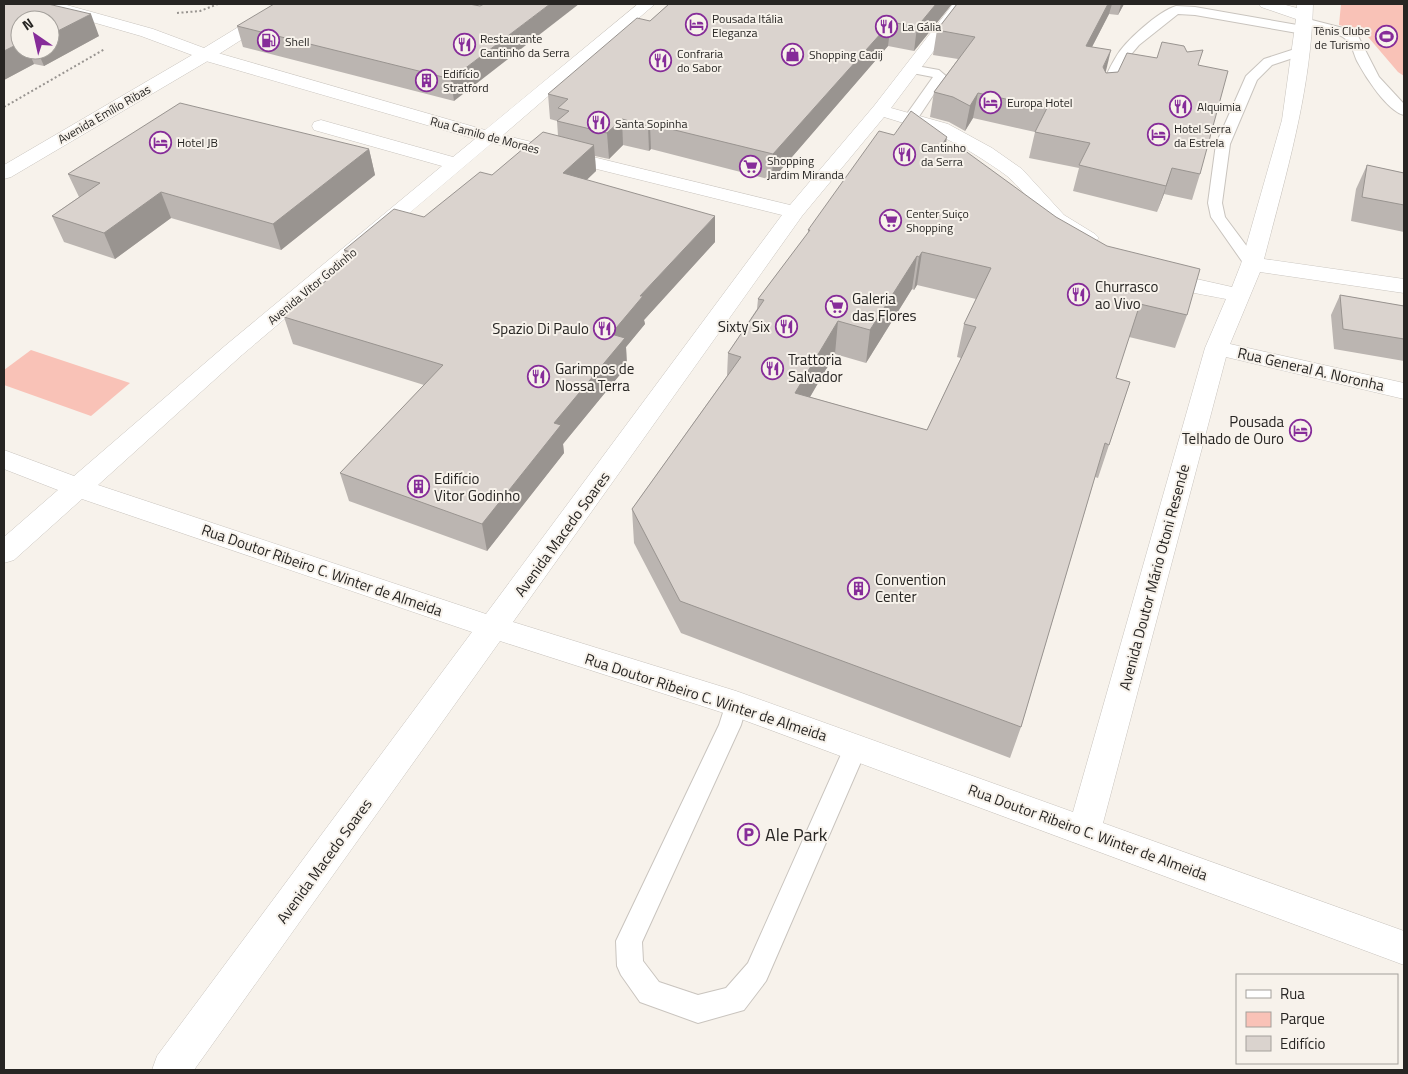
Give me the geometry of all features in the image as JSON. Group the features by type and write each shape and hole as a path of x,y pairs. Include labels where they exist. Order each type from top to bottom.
{"street":[{"path":"46,4 153,34 205,55"},
{"name":"Avenida Emílio Ribas","path":"4,173 205,55 287,4"},
{"name":"Avenida Vitor Godinho","path":"4,553 234,350 647,4"},
{"name":"Avenida Macedo Soares","path":"171,1070 796,212 880,110 962,4"},
{"path":"1266,4 1303,25"},
{"name":"Avenida Doutor Mário Otoni Resende","path":"1084,832 1217,348 1252,264 1291,120 1303,25"},
{"name":"Rua Camilo de Moraes","path":"205,55 489,137 796,212"},
{"path":"880,110 941,128 985,152 1015,173 1057,218 1102,248"},
{"path":"321,126 457,164"},
{"path":"1252,264 1404,286"},
{"path":"1142,267 1176,281 1239,295"},
{"name":"Rua General A. Noronha","path":"1217,348 1404,391"},
{"name":"Rua Doutor Ribeiro C. Winter de Almeida","path":"4,459 79,488 494,628 736,704 1404,948"}],"lane":[{"path":"1105,93 1122,57 1135,42 1169,13 1176,10 1195,11 1339,31 1354,38 1360,59 1382,89 1404,111"},
{"path":"1252,264 1218,217 1215,203 1223,144 1251,78 1268,62 1280,56 1303,25"},
{"path":"911,69 936,73 940,77 911,118"},
{"path":"736,704 730,724 663,872 629,941 630,966 650,992 698,1009 734,1000 757,972 855,748"}],"green space":[{"name":"Tênis Clube de Turismo","path":"1341,4 1404,4 1404,76 1398,72 1363,31 1339,25"},
{"path":"31,350 130,383 91,416 4,385 4,370"}],"building":[{"path":"4,4 48,4 91,14 60,30 60,10 10,10 10,48 4,51"},
{"path":"274,4 469,4 480,6 484,4 550,4 451,79 237,26"},
{"path":"669,4 936,4 917,27 891,22 773,154 622,119 607,133 557,121 569,111 558,108 568,99 548,94 637,18 650,21"},
{"path":"957,4 1108,4 1086,46 1111,50 1103,67 1106,73 1118,72 1127,53 1157,58 1162,42 1184,46 1187,52 1203,50 1198,65 1228,71 1200,174 1172,168 1166,186 1079,165 1090,143 1035,132 1047,108 978,93 970,106 953,97 934,92 975,37 937,30"},
{"path":"180,103 369,149 273,224 161,192 104,233 52,216 100,183 68,174"},
{"path":"911,111 947,137 942,145 964,150 1056,217 1107,246 1200,269 1187,315 1140,304 1116,378 1130,382 1109,445 1105,443 1021,727 680,601 632,509 741,357 728,353 764,300 758,299 810,230 808,230 879,131 894,135","holes":["922,252 991,268 964,324 976,327 927,430 795,393 838,321 870,330 917,256 919,257"]},
{"path":"543,132 594,145 563,173 715,216 640,296 643,296 611,334 625,338 554,423 561,425 482,524 340,473 443,365 284,317 357,254 344,250 394,209 424,217 480,172 492,175"},
{"path":"1367,165 1404,173 1404,205 1362,197"},
{"path":"1340,295 1404,306 1404,339 1343,329"}],"place":[{"name":"Pousada Itália Eleganza","path":"696,25"},
{"name":"La Gália","path":"886,26"},
{"name":"Tênis Clube de Turismo","path":"1386,37"},
{"name":"Shell","path":"269,41"},
{"name":"Restaurante Cantinho da Serra","path":"464,45"},
{"name":"Shopping Cadij","path":"793,54"},
{"name":"Confraria do Sabor","path":"661,60"},
{"name":"Edifício Stratford","path":"427,80"},
{"name":"Europa Hotel","path":"991,102"},
{"name":"Alquimia","path":"1181,106"},
{"name":"Santa Sopinha","path":"599,123"},
{"name":"Hotel Serra da Estrela","path":"1158,135"},
{"name":"Hotel JB","path":"161,142"},
{"name":"Cantinho da Serra","path":"905,154"},
{"name":"Shopping Jardim Miranda","path":"751,167"},
{"name":"Center Suiço Shopping","path":"890,220"},
{"name":"Churrasco ao Vivo","path":"1079,295"},
{"name":"Galeria das Flores","path":"836,307"},
{"name":"Sixty Six","path":"786,326"},
{"name":"Spazio Di Paulo","path":"605,328"},
{"name":"Trattoria Salvador","path":"772,368"},
{"name":"Garimpos de Nossa Terra","path":"539,377"},
{"name":"Pousada Telhado de Ouro","path":"1300,430"},
{"name":"Edifício Vitor Godinho","path":"418,487"},
{"name":"Convention Center","path":"859,588"},
{"name":"Ale Park","path":"749,834"}]}
